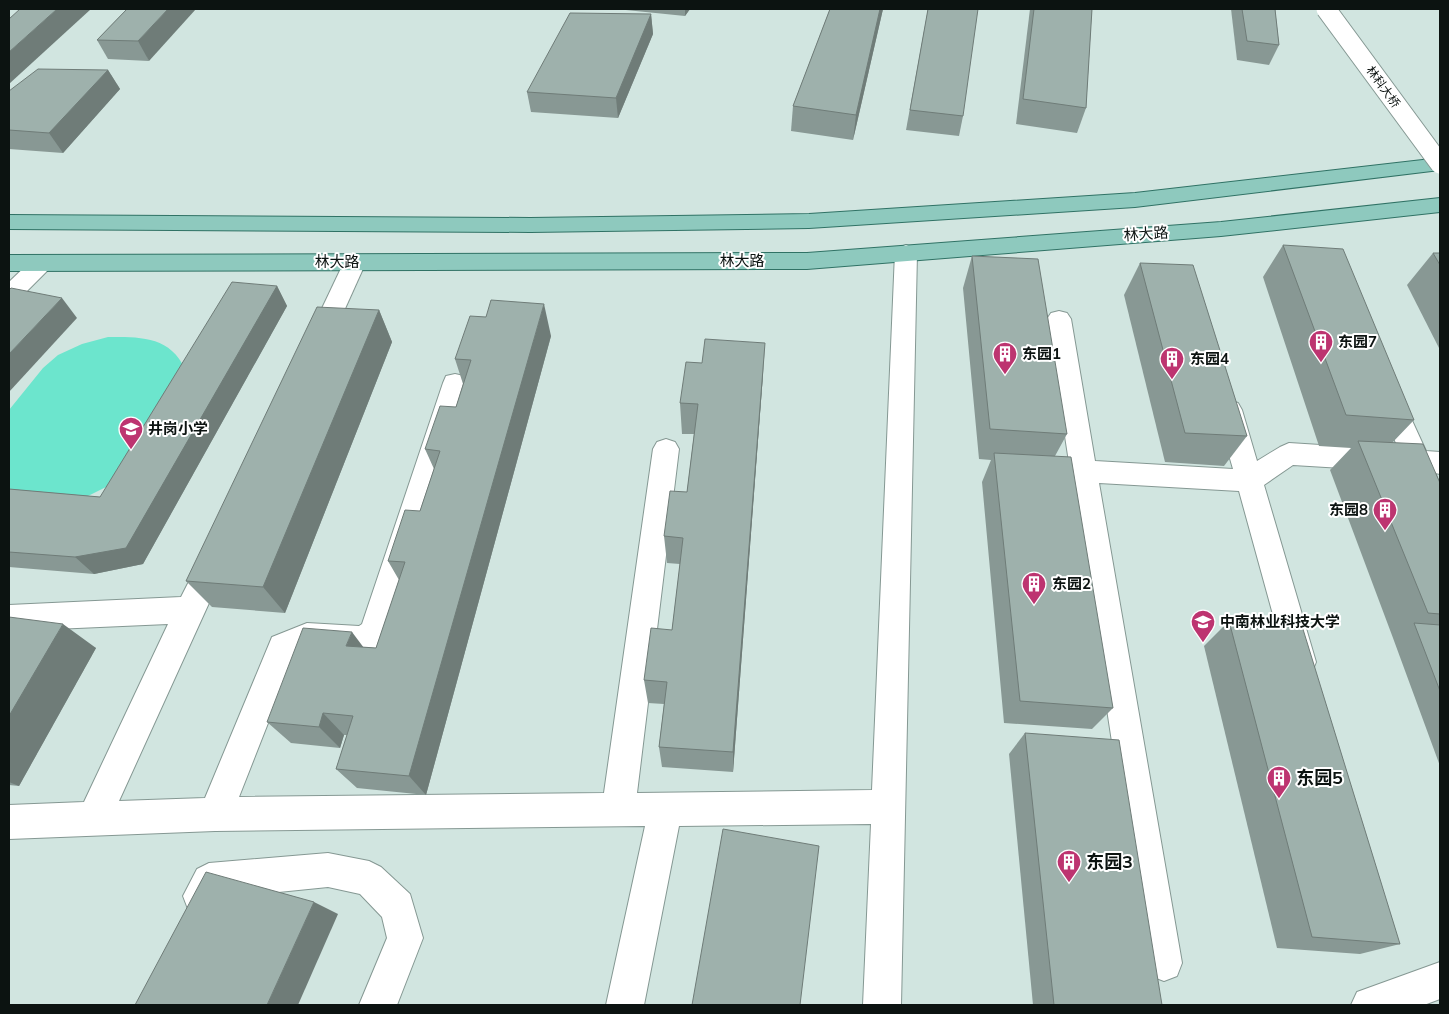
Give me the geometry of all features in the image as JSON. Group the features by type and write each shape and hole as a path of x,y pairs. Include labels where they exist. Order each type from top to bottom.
{"main road":[{"path":"9,222 530,225 808,221 1135,200 1440,164"},
{"name":"林大路","path":"9,263 807,261 1221,229 1440,205"}],"street":[{"name":"林科大桥","path":"1326,9 1440,164"},
{"path":"882,1005 906,253"},
{"path":"309,360 355,262"},
{"path":"9,295 41,264"},
{"path":"1059,319 1164,963"},
{"path":"1379,374 1429,463 1440,516"},
{"path":"215,814 283,647 308,637 364,640 374,632 455,383"},
{"path":"1222,386 1309,690"},
{"path":"618,810 666,449"},
{"path":"1084,471 1248,480 1289,454 1429,463"},
{"path":"94,819 224,539"},
{"path":"9,618 190,610"},
{"path":"9,822 215,814 888,807"},
{"path":"624,1005 665,810"},
{"path":"187,922 209,880 328,870 369,879 396,907 405,938 378,1005"},
{"path":"1370,1005 1440,981"}],"green space":[{"path":"108,337 142,338 162,344 179,358 185,369 108,486 86,497 9,501 9,410 43,368 58,355 82,344"}],"building":[{"path":"20,9 57,9 9,52 9,19"},
{"path":"127,9 168,9 138,41 97,40"},
{"path":"830,9 880,9 856,115 793,106"},
{"path":"928,9 978,9 963,116 910,110"},
{"path":"1034,9 1092,9 1086,108 1023,99"},
{"path":"1242,9 1275,9 1279,45 1247,41"},
{"path":"570,13 651,14 616,98 527,92"},
{"path":"38,69 108,70 49,133 9,130 9,91"},
{"path":"1283,245 1343,249 1414,420 1346,415"},
{"path":"1433,253 1440,253 1440,265"},
{"name":"东园1","path":"972,256 1038,259 1067,434 990,429"},
{"path":"1140,263 1193,265 1247,436 1185,433"},
{"path":"232,282 277,286 126,548 75,557 9,552 9,489 100,497"},
{"path":"11,288 62,298 9,354 9,290"},
{"path":"491,300 544,304 409,776 336,769 353,716 323,713 319,727 267,722 303,628 352,632 346,646 376,648 405,562 388,561 405,510 420,511 440,451 425,449 440,406 456,407 471,360 455,359 470,316 486,317"},
{"path":"317,307 379,310 263,587 186,581"},
{"path":"705,339 765,343 733,752 659,747 667,682 644,680 651,628 672,630 683,538 664,536 670,491 687,492 698,404 680,403 686,362 702,363"},
{"path":"1358,441 1423,444 1440,483 1440,614 1428,613"},
{"name":"东园2","path":"994,453 1071,457 1113,708 1020,701"},
{"path":"9,617 63,624 9,716"},
{"path":"1229,621 1302,626 1400,944 1312,937"},
{"path":"1414,623 1440,625 1440,691"},
{"name":"东园3","path":"1025,733 1119,740 1162,1005 1054,1005"},
{"path":"723,829 819,846 800,1005 692,1005"},
{"path":"206,872 314,902 267,1005 135,1005"}],"place":[{"name":"东园7","path":"1321,363"},
{"name":"东园1","path":"1005,375"},
{"name":"东园4","path":"1172,380"},
{"name":"井岗小学","path":"131,450"},
{"name":"东园8","path":"1385,531"},
{"name":"东园2","path":"1034,605"},
{"name":"中南林业科技大学","path":"1203,643"},
{"name":"东园5","path":"1279,799"},
{"name":"东园3","path":"1069,883"}]}
